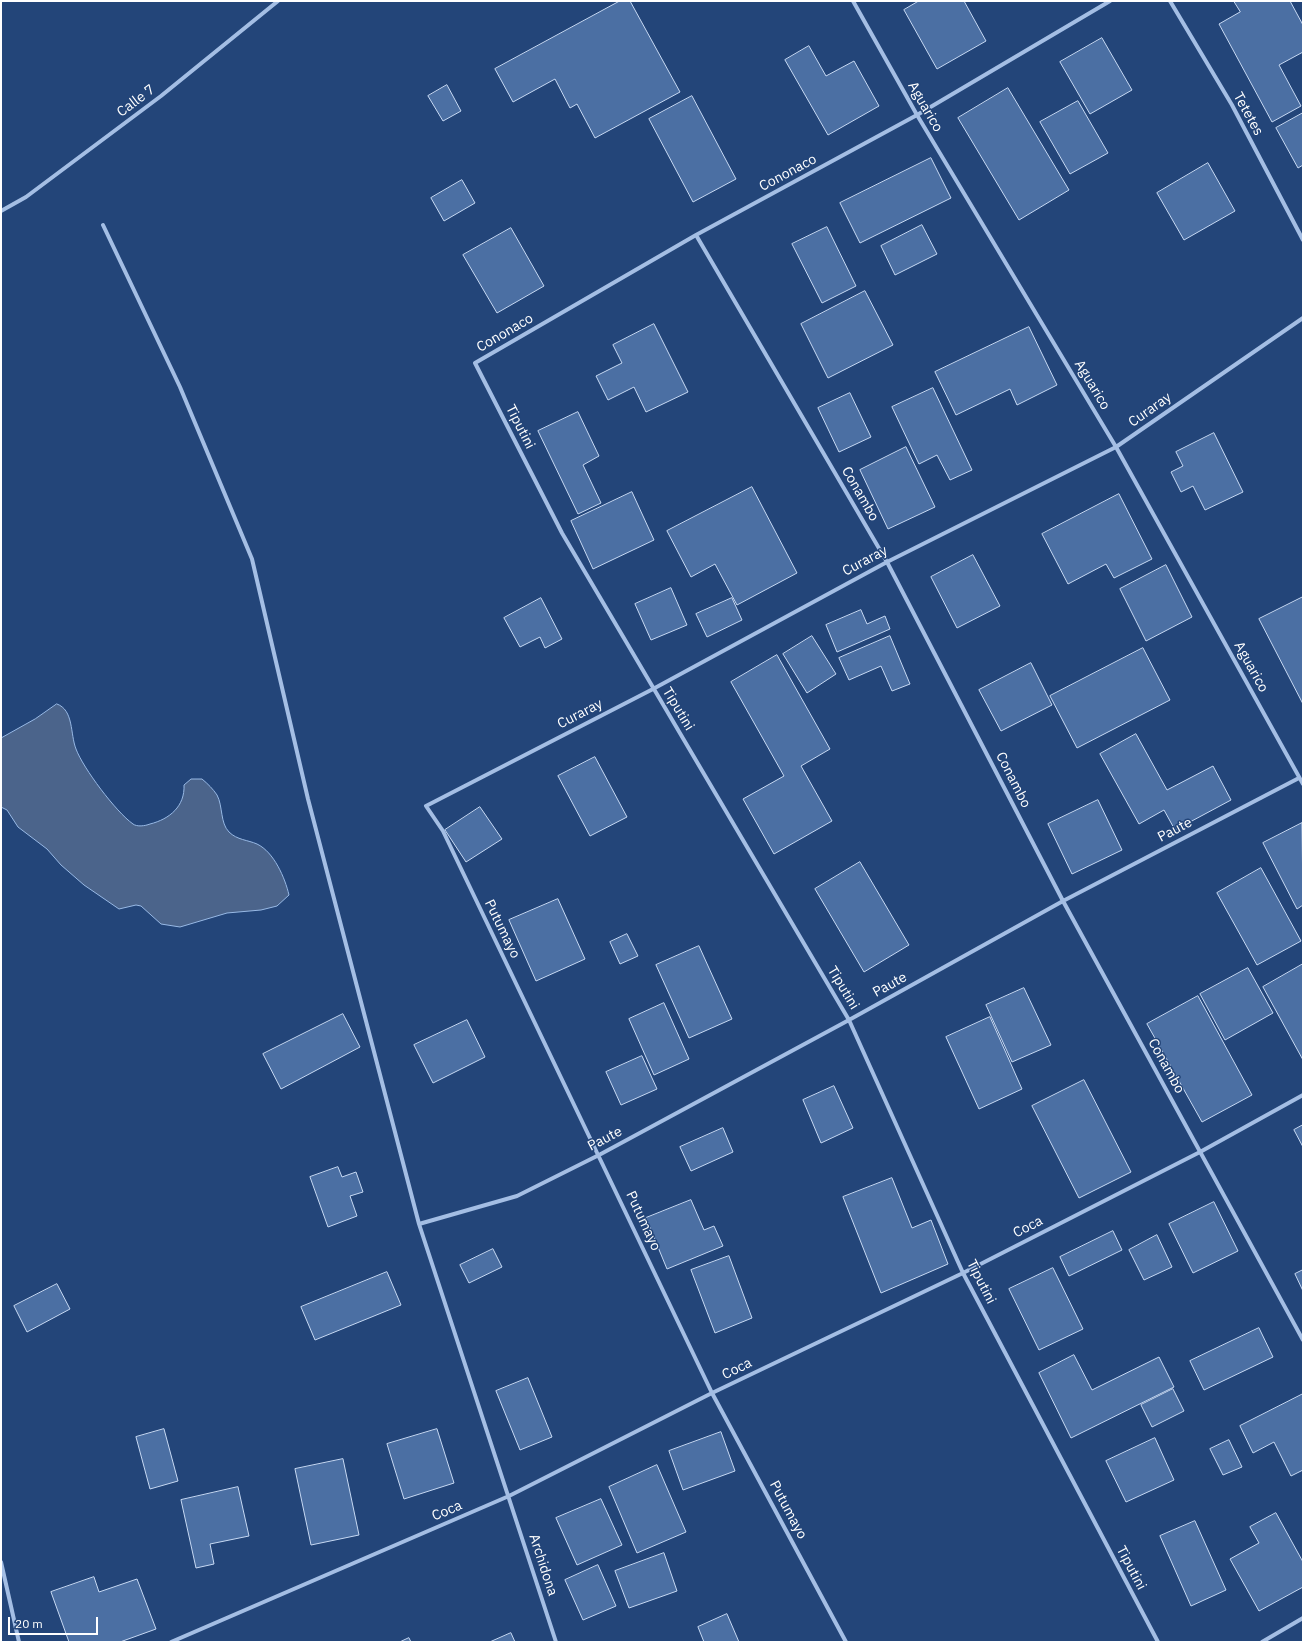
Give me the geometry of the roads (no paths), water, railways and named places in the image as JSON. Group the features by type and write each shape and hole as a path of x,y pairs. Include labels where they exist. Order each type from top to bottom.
{"street":[{"name":"Calle 7","path":"1,211 26,197 161,96 278,1"},
{"name":"Aguarico","path":"853,1 917,116 1116,447 1303,784"},
{"name":"Cononaco","path":"475,364 696,235 917,116 1110,1"},
{"name":"Tetetes","path":"1170,1 1232,105 1303,240"},
{"name":"Archidona","path":"103,225 180,387 252,559 308,800 419,1224 556,1642"},
{"name":"Conambo","path":"696,235 887,562 1063,901 1303,1340"},
{"name":"Curaray","path":"426,806 653,689 887,562 1116,447 1303,318"},
{"name":"Tiputini","path":"475,364 562,533 849,1020 963,1273 1158,1642"},
{"name":"Paute","path":"419,1224 517,1196 599,1155 849,1020 1063,901 1299,778"},
{"name":"Putumayo","path":"426,806 443,831 712,1393 846,1642"},
{"name":"Coca","path":"171,1642 509,1496 712,1393 963,1273 1200,1152 1303,1095"},
{"path":"1,1562 19,1642"},
{"path":"1262,1642 1303,1618"}],"water":[{"path":"57,704 66,711 69,717 74,743 85,767 109,800 133,824 139,826 146,825 164,819 179,805 184,792 184,785 191,779 202,779 217,795 224,824 229,832 235,837 257,844 269,853 282,874 289,895 277,906 261,910 227,913 180,927 161,924 141,906 136,905 119,909 84,885 61,865 47,849 18,827 7,810 1,807 1,738 35,719"}]}
